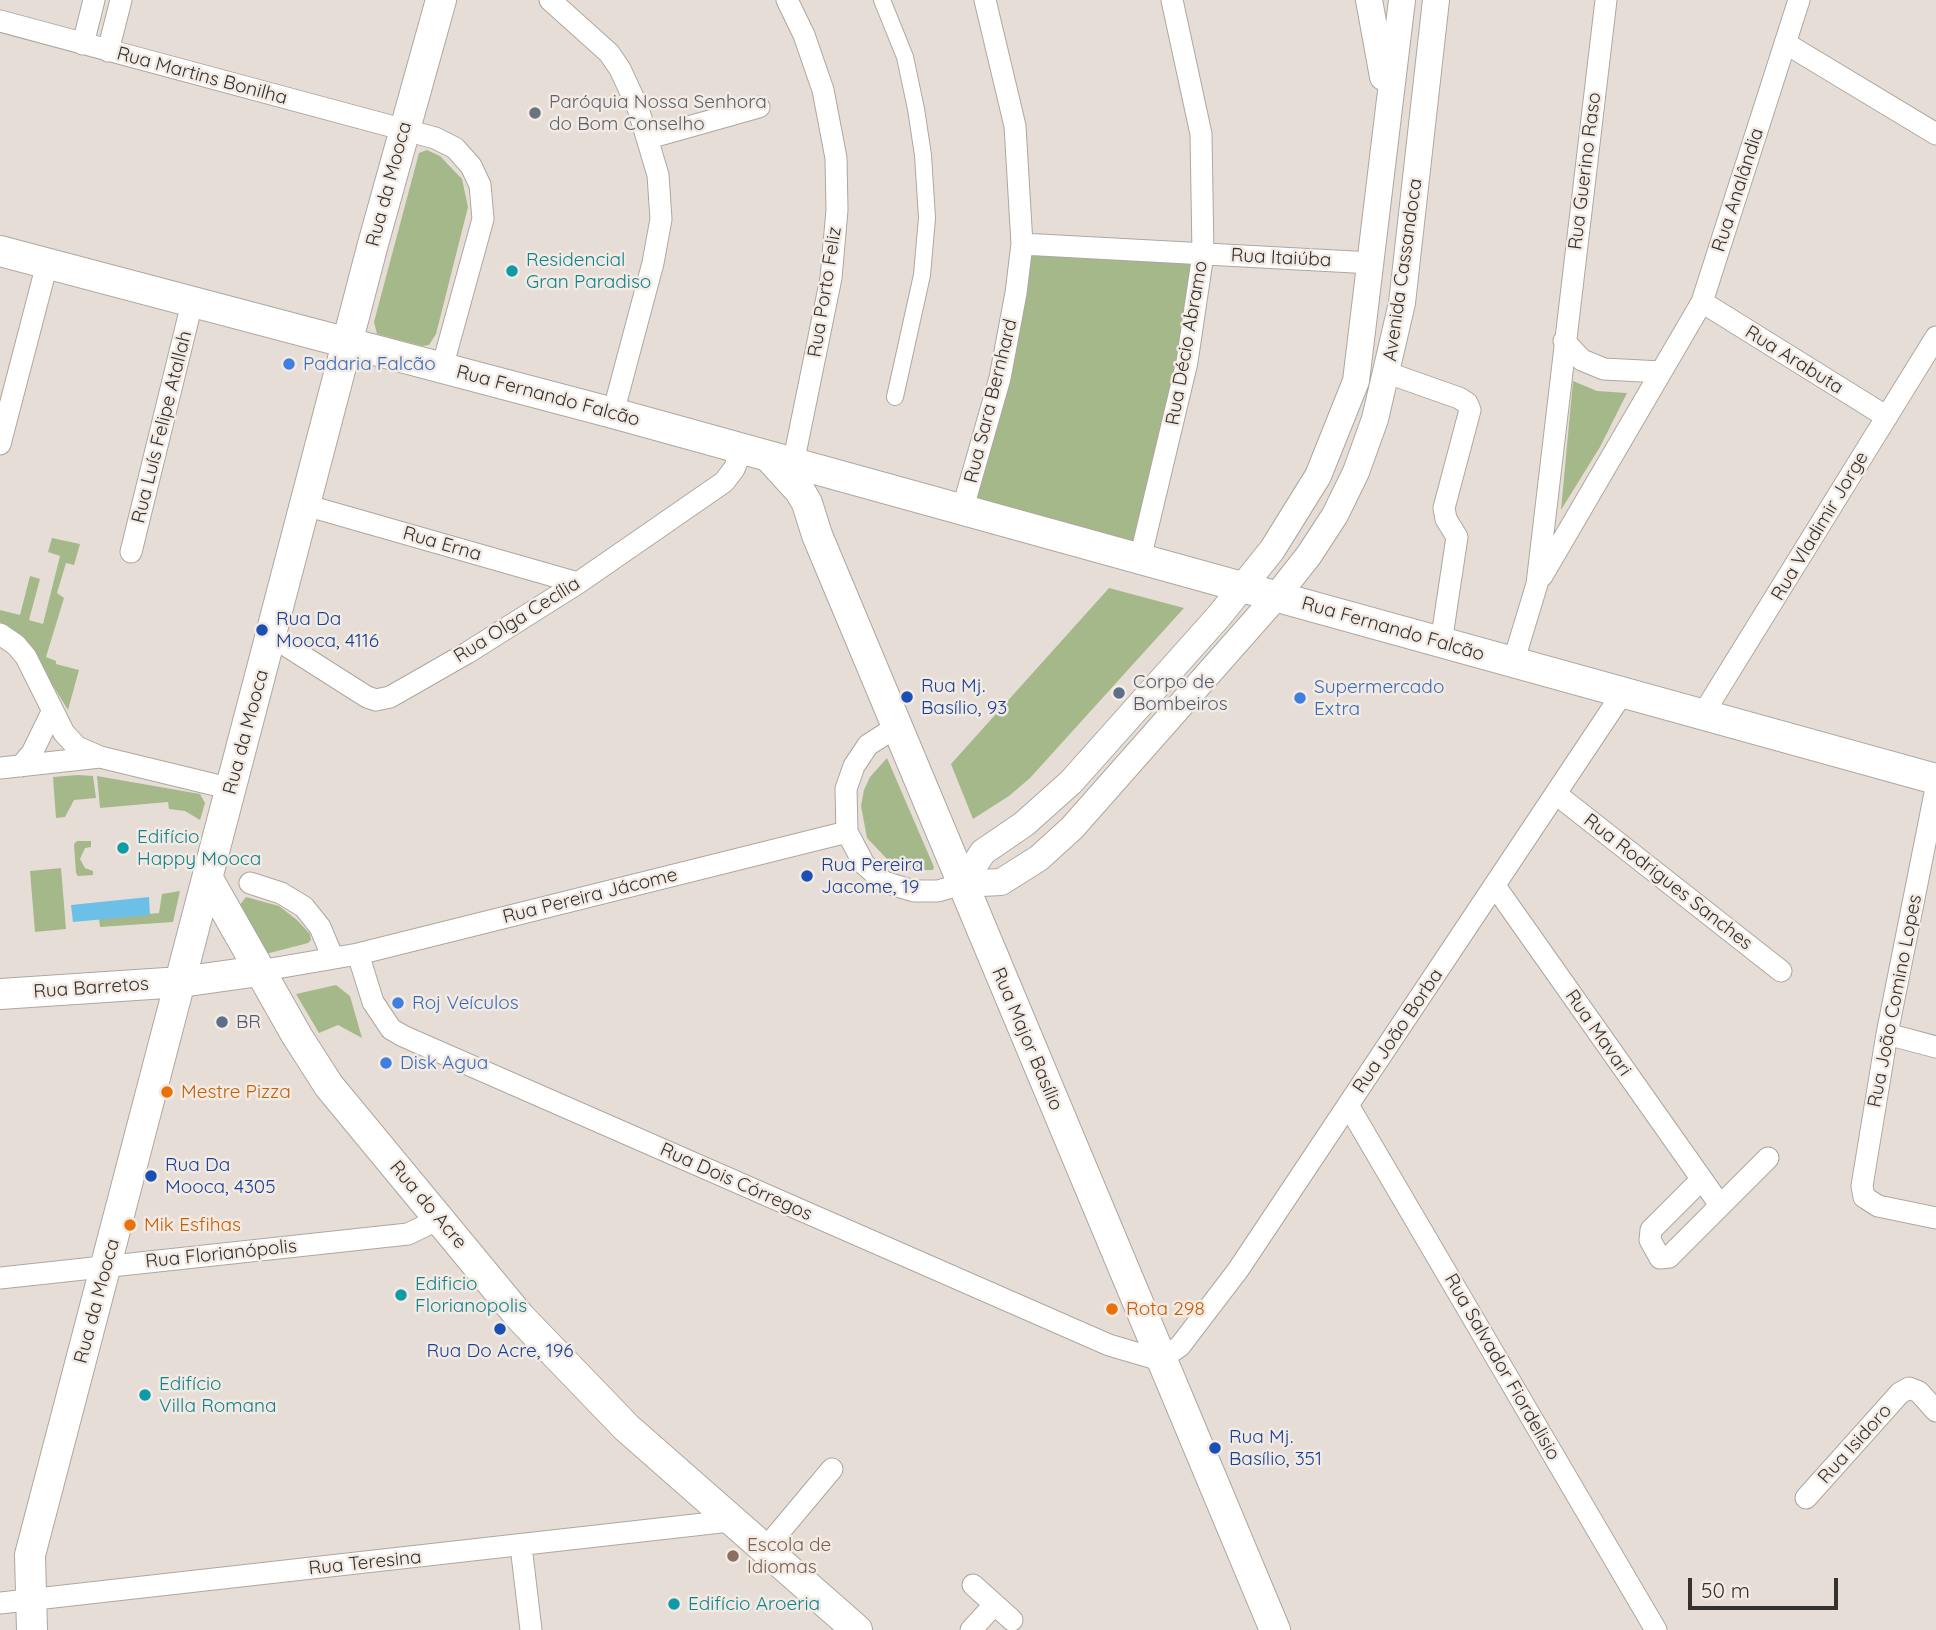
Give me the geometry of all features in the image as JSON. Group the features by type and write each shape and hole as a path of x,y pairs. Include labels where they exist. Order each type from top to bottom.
{"main road":[{"name":"Rua da Mooca","path":"32,1630 14,1601 30,1555 347,344 441,0"},
{"name":"Rua Fernando Falcão","path":"0,251 613,413 1936,779"},
{"name":"Rua Major Basílio","path":"768,457 800,491 1160,1360 1275,1630"},
{"path":"817,535 814,511 823,490 834,483 850,480"},
{"name":"Rua do Acre","path":"208,879 329,1086 541,1341 627,1428 857,1630"},
{"name":"Rua Pereira Jácome","path":"181,982 260,971"},
{"name":"Rua Barretos","path":"0,994 181,982"}],"street":[{"path":"83,44 94,0"},
{"path":"108,51 121,0"},
{"path":"550,0 609,53 638,108 658,175 661,219 653,264 613,413"},
{"name":"Rua Porto Feliz","path":"768,457 831,278 837,210 836,158 823,90 804,35 787,0"},
{"path":"882,0 905,57 916,108 923,155 927,218 922,275 895,397"},
{"name":"Rua Sara Bernhard","path":"962,511 1000,378 1022,244 1015,126 985,0"},
{"name":"Rua Décio Abramo","path":"1140,559 1184,376 1203,254 1201,135 1172,0"},
{"path":"1369,0 1388,109"},
{"name":"Avenida Cassandoca","path":"962,884 982,852 1050,803 1243,589 1294,517 1318,476 1356,381 1402,0"},
{"name":"Avenida Cassandoca","path":"962,884 1001,882 1039,858 1072,828 1189,699 1276,597 1309,555 1335,515 1356,472 1388,373 1402,303 1436,0"},
{"name":"Rua Guerino Raso","path":"1537,584 1606,0"},
{"name":"Rua Analândia","path":"1537,584 1702,302 1799,0"},
{"name":"Rua Martins Bonilha","path":"0,21 404,130 455,148 471,166 483,200 483,219 442,368"},
{"path":"1785,43 1936,134"},
{"path":"649,138 759,107"},
{"name":"Rua Itaiúba","path":"1022,244 1372,263"},
{"path":"0,444 47,264"},
{"name":"Rua Arabuta","path":"1702,302 1887,417"},
{"name":"Rua Luís Felipe Atallah","path":"131,552 192,303"},
{"name":"Rua Vladimir Jorge","path":"1703,714 1936,337"},
{"path":"1564,341 1582,360 1604,369 1661,372"},
{"path":"1388,373 1459,398 1467,402 1470,410 1444,508 1446,519 1457,537 1441,643"},
{"name":"Rua Olga Cecília","path":"271,636 359,693 376,700 390,696 467,653 578,583 724,482 734,469 768,457"},
{"name":"Rua Erna","path":"305,505 578,583"},
{"path":"1513,663 1537,584"},
{"path":"0,634 26,657 46,693 52,712 77,747 100,757 232,789"},
{"path":"1163,680 1189,699"},
{"name":"Rua João Borba","path":"1160,1360 1180,1346 1238,1270 1624,691"},
{"path":"10,767 32,753 52,712"},
{"path":"1130,715 1155,736"},
{"path":"897,727 868,746 854,766 846,789 847,832 864,864 884,882 922,891 962,884"},
{"path":"10,767 100,757"},
{"name":"Rua João Comino Lopes","path":"1936,788 1887,1034 1861,1186 1867,1202 1936,1218"},
{"name":"Rua Rodrigues Sanches","path":"1556,794 1781,971"},
{"name":"Rua Pereira Jácome","path":"260,971 358,954 847,832"},
{"path":"250,883 281,893 304,907 320,928 333,958"},
{"name":"Rua Mavari","path":"1495,886 1720,1205"},
{"name":"Rua Dois Córregos","path":"358,954 373,1002 391,1029 403,1036 1109,1345 1160,1360"},
{"path":"1887,1034 1936,1047"},
{"name":"Rua Salvador Fiordelisio","path":"1348,1105 1656,1630"},
{"path":"1701,1180 1651,1230 1650,1240 1660,1258 1669,1257 1768,1158"},
{"name":"Rua Florianópolis","path":"0,1278 408,1234 439,1219"},
{"name":"Rua Isidoro","path":"1806,1498 1900,1393 1909,1388 1919,1392 1936,1411"},
{"path":"765,1549 832,1469"},
{"name":"Rua Teresina","path":"14,1601 730,1521"},
{"path":"521,1546 531,1630"},
{"path":"973,1585 1012,1620"},
{"path":"971,1630 995,1605"}],"green space":[{"path":"427,150 440,156 462,179 468,207 436,334 429,345 422,346 377,334 374,322 419,153"},
{"path":"1022,244 1203,259 1140,559 962,511"},
{"path":"1573,381 1597,391 1627,393 1600,447 1561,510"},
{"path":"52,538 80,544 74,565 66,563 57,593 64,598 46,657 56,661 56,664 79,670 68,710 36,658 0,622 0,610 20,615 30,576 40,579 29,620 43,624 60,556 48,552"},
{"path":"1109,588 1184,608 1030,778 1009,796 973,819 951,764"},
{"path":"887,758 933,870 912,870 898,866 887,859 867,838 861,806 864,790 870,777"},
{"path":"93,776 96,798 74,800 65,817 56,818 53,777"},
{"path":"97,776 200,794 205,803 200,820 185,811 169,809 168,802 100,808"},
{"path":"77,841 91,841 91,847 85,848 80,859 85,868 93,871 93,875 78,876 76,873 74,844"},
{"path":"61,868 66,929 35,932 30,871"},
{"path":"180,891 173,922 100,927 99,919 159,913 162,894"},
{"path":"246,897 279,906 297,920 310,934 311,940 262,955 239,906"},
{"path":"336,985 350,996 362,1038 338,1025 319,1033 296,994"}],"water":[{"path":"149,897 150,915 73,922 71,905"}],"place":[{"name":"Paróquia Nossa Senhora do Bom Conselho","path":"535,113"},
{"name":"Residencial Gran Paradiso","path":"512,271"},
{"name":"Padaria Falcão","path":"289,364"},
{"name":"Rua Da Mooca, 4116","path":"262,630"},
{"name":"Corpo de Bombeiros","path":"1119,693"},
{"name":"Rua Mj. Basílio, 93","path":"907,697"},
{"name":"Supermercado Extra","path":"1300,698"},
{"name":"Edifício Happy Mooca","path":"123,848"},
{"name":"Rua Pereira Jacome, 19","path":"807,876"},
{"name":"Roj Veículos","path":"398,1003"},
{"name":"BR","path":"222,1022"},
{"name":"Disk Agua","path":"386,1063"},
{"name":"Mestre Pizza","path":"167,1092"},
{"name":"Rua Da Mooca, 4305","path":"151,1176"},
{"name":"Mik Esfihas","path":"130,1225"},
{"name":"Edificio Florianopolis","path":"401,1295"},
{"name":"Rota 298","path":"1112,1309"},
{"name":"Rua Do Acre, 196","path":"500,1329"},
{"name":"Edifício Villa Romana","path":"145,1395"},
{"name":"Rua Mj. Basílio, 351","path":"1215,1448"},
{"name":"Escola de Idiomas","path":"733,1556"},
{"name":"Edifício Aroeria","path":"674,1604"}]}
